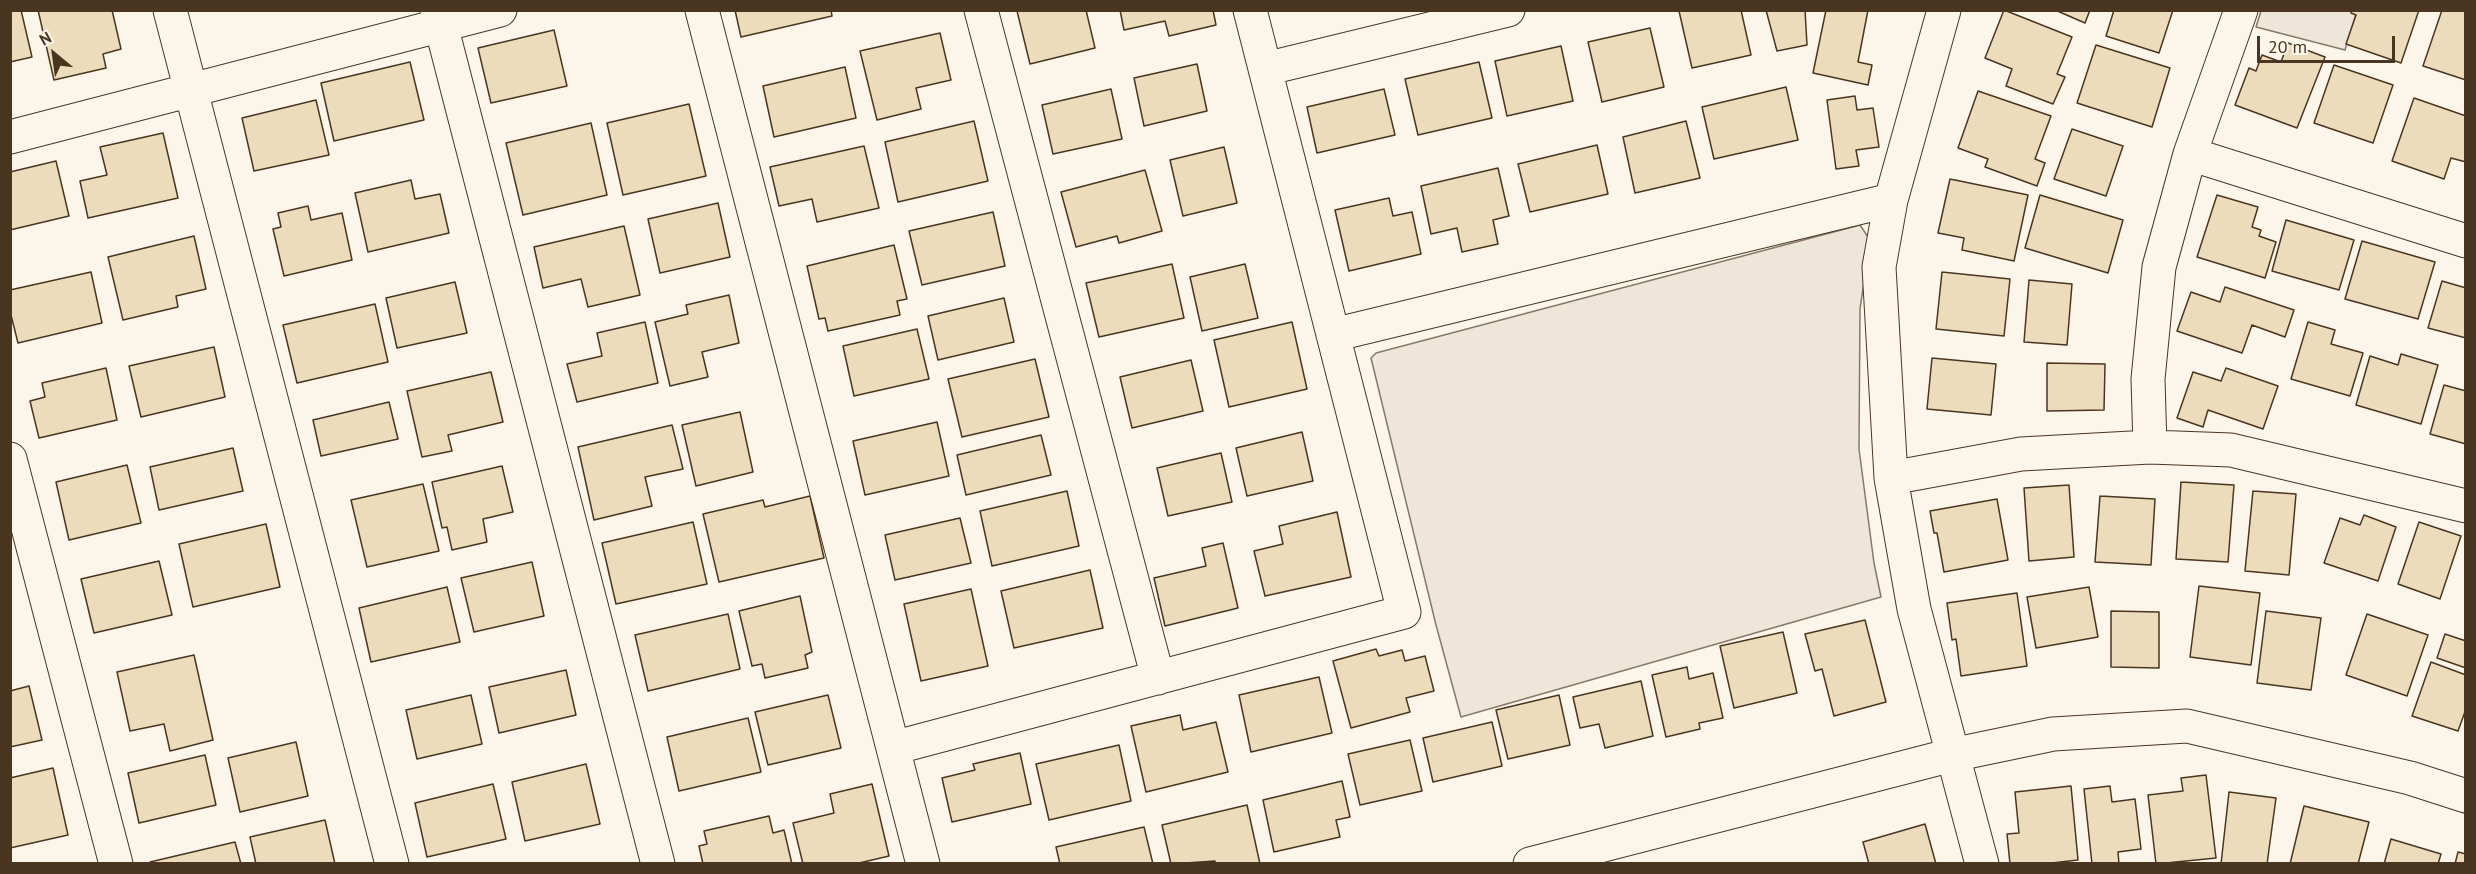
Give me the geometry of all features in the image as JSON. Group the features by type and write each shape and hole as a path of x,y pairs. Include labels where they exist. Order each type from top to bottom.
{"street":[{"path":"170,10 392,864"},
{"path":"10,137 191,91 439,18 500,10"},
{"path":"702,10 923,864"},
{"path":"981,10 1158,678"},
{"path":"893,748 1404,612 1251,10"},
{"path":"1265,69 1508,10"},
{"path":"1944,10 1891,200 1879,267 1891,478 1914,609 1982,864"},
{"path":"2150,447 2148,379 2159,267 2190,154 2241,10"},
{"path":"439,18 658,864"},
{"path":"2190,154 2466,241"},
{"path":"1333,335 1891,200"},
{"path":"1891,478 2021,454 2150,447 2231,450 2466,506"},
{"path":"10,459 116,864"},
{"path":"1530,864 1952,755 2053,734 2187,726 2410,778 2466,796"}],"shaded area":[{"path":"2261,11 2357,11 2345,50 2256,27"},
{"path":"1860,225 1870,240 1860,309 1859,449 1874,563 1881,597 1461,717 1436,625 1371,358 1376,353"}],"building":[{"path":"10,10 21,10 32,57 10,62"},
{"path":"38,10 112,10 121,49 103,54 106,68 54,80"},
{"path":"735,10 831,10 832,16 741,37"},
{"path":"1086,10 1095,48 1030,64 1017,11"},
{"path":"1120,10 1213,10 1216,25 1169,36 1165,21 1124,30"},
{"path":"1741,10 1751,55 1692,68 1679,11"},
{"path":"1766,10 1805,10 1807,45 1777,51"},
{"path":"1826,10 1868,10 1858,62 1872,65 1868,85 1813,73"},
{"path":"2004,10 2072,37 2057,74 2065,77 2053,104 2006,86 2012,69 1985,58"},
{"path":"2055,10 2090,10 2085,23"},
{"path":"2114,10 2173,10 2159,53 2106,36"},
{"path":"2351,10 2419,10 2401,63 2346,44 2356,15 2351,13"},
{"path":"2442,10 2466,10 2466,80 2423,66"},
{"path":"1650,28 1664,87 1602,102 1588,42"},
{"path":"554,30 567,86 491,103 478,48"},
{"path":"940,33 951,80 916,88 921,109 877,120 860,51"},
{"path":"2288,43 2325,57 2297,128 2235,105 2249,68 2256,71 2262,55 2281,62"},
{"path":"2096,45 2170,68 2152,127 2077,103"},
{"path":"1561,46 1573,101 1507,116 1495,61"},
{"path":"410,62 424,120 334,141 321,83"},
{"path":"1479,62 1492,118 1418,135 1405,79"},
{"path":"1197,64 1207,111 1144,126 1134,78"},
{"path":"2334,65 2393,85 2373,143 2314,123"},
{"path":"845,67 856,118 774,137 763,86"},
{"path":"1786,87 1798,140 1714,159 1702,107"},
{"path":"1111,89 1122,139 1053,154 1042,105"},
{"path":"1384,89 1395,135 1317,153 1307,107"},
{"path":"1978,91 2051,116 2035,159 2045,163 2037,186 1985,167 1988,159 1958,148"},
{"path":"1855,96 1857,110 1873,108 1879,147 1856,150 1859,166 1836,169 1827,100"},
{"path":"2414,98 2466,116 2466,162 2451,158 2444,179 2392,161"},
{"path":"316,100 329,155 254,171 242,118"},
{"path":"689,104 706,176 623,195 607,123"},
{"path":"974,121 988,181 898,202 885,142"},
{"path":"1686,121 1700,178 1635,193 1623,137"},
{"path":"591,123 607,195 523,215 506,143"},
{"path":"2072,129 2123,146 2106,196 2054,179"},
{"path":"163,133 178,198 88,218 80,181 107,175 100,147"},
{"path":"1597,145 1608,194 1530,212 1518,164"},
{"path":"864,146 879,208 817,222 812,199 779,206 770,167"},
{"path":"1224,147 1237,203 1183,216 1170,160"},
{"path":"56,161 69,216 10,230 10,172"},
{"path":"1498,168 1509,216 1493,220 1498,244 1462,252 1457,228 1431,234 1421,186"},
{"path":"1145,170 1162,231 1119,243 1117,236 1076,247 1061,192"},
{"path":"1950,179 2028,195 2014,261 1962,250 1964,238 1938,233"},
{"path":"411,180 415,199 440,194 449,233 368,252 355,193"},
{"path":"2040,195 2123,220 2108,273 2025,248"},
{"path":"2217,195 2258,207 2252,227 2261,230 2259,236 2276,242 2265,278 2197,257"},
{"path":"1389,198 1393,216 1412,212 1421,254 1349,271 1335,210"},
{"path":"718,203 730,257 660,273 648,219"},
{"path":"308,206 311,220 342,213 352,260 284,276 273,229 281,227 278,213"},
{"path":"993,212 1005,266 922,285 909,231"},
{"path":"2286,220 2354,240 2339,290 2272,271"},
{"path":"624,226 640,295 588,307 581,279 543,288 534,247"},
{"path":"194,236 206,289 176,296 178,307 123,320 108,257"},
{"path":"2362,241 2435,262 2418,319 2345,299"},
{"path":"894,245 907,299 897,301 900,315 828,331 825,318 819,319 807,266"},
{"path":"1172,264 1184,318 1099,337 1086,283"},
{"path":"1245,264 1258,318 1202,331 1190,277"},
{"path":"91,272 102,323 18,343 10,311 10,290"},
{"path":"1942,272 2010,279 2004,336 1936,329"},
{"path":"2029,280 2072,284 2067,345 2024,342"},
{"path":"2442,281 2466,288 2466,338 2428,328"},
{"path":"455,282 467,333 397,348 386,298"},
{"path":"2225,287 2294,310 2285,337 2252,325 2242,353 2177,331 2191,292 2220,302"},
{"path":"729,295 739,343 702,352 708,377 670,386 655,322 688,314 686,305"},
{"path":"1004,298 1014,342 938,360 928,316"},
{"path":"375,304 388,362 297,383 283,325"},
{"path":"645,322 658,383 577,402 567,364 602,356 597,333"},
{"path":"1292,322 1307,389 1229,407 1214,340"},
{"path":"2308,322 2335,330 2331,344 2363,353 2350,396 2291,379"},
{"path":"917,329 929,379 854,396 843,346"},
{"path":"214,347 225,397 141,417 129,366"},
{"path":"2401,354 2438,365 2421,424 2356,405 2370,356 2398,365"},
{"path":"1932,358 1996,364 1991,415 1927,409"},
{"path":"1035,359 1049,417 962,437 948,379"},
{"path":"1191,360 1203,411 1132,428 1120,377"},
{"path":"2047,363 2105,364 2104,410 2047,411"},
{"path":"106,368 117,420 39,438 30,401 45,397 42,383"},
{"path":"2226,368 2278,386 2263,429 2208,410 2203,427 2177,418 2193,372 2221,381"},
{"path":"491,372 503,422 448,435 452,451 422,457 407,391"},
{"path":"2444,385 2466,391 2466,444 2430,434"},
{"path":"389,402 398,439 321,456 313,420"},
{"path":"740,412 753,472 696,486 682,425"},
{"path":"937,422 949,476 865,495 853,441"},
{"path":"672,425 683,469 645,477 652,506 594,520 578,447"},
{"path":"1302,432 1313,481 1247,496 1236,448"},
{"path":"1041,435 1051,475 966,495 957,455"},
{"path":"233,448 243,491 159,510 150,467"},
{"path":"1221,453 1232,502 1168,516 1157,468"},
{"path":"127,465 141,523 69,540 56,482"},
{"path":"502,466 513,512 483,519 487,542 452,550 447,527 442,528 432,482"},
{"path":"2181,482 2234,485 2228,562 2176,559"},
{"path":"423,484 439,551 367,567 351,500"},
{"path":"2069,485 2074,557 2029,561 2024,488"},
{"path":"1067,491 1079,546 992,566 980,511"},
{"path":"2253,491 2296,494 2289,575 2245,571"},
{"path":"810,496 824,558 719,582 703,514 763,500 765,507"},
{"path":"2100,496 2155,499 2151,565 2095,562"},
{"path":"1997,499 2008,560 1944,572 1937,533 1934,533 1930,511"},
{"path":"1337,512 1351,577 1265,596 1254,551 1283,544 1279,526"},
{"path":"2364,515 2396,527 2378,581 2324,563 2340,518 2360,525"},
{"path":"960,518 971,563 895,580 885,535"},
{"path":"693,522 707,584 616,604 602,543"},
{"path":"2419,522 2461,536 2440,599 2398,584"},
{"path":"266,524 280,587 193,607 179,544"},
{"path":"1223,543 1238,608 1165,626 1154,578 1206,566 1202,548"},
{"path":"159,561 172,615 94,633 81,579"},
{"path":"532,562 544,616 474,632 461,578"},
{"path":"1090,570 1103,628 1014,648 1001,591"},
{"path":"2199,586 2260,593 2251,665 2190,657"},
{"path":"447,587 460,642 371,662 359,608"},
{"path":"2089,587 2098,637 2036,648 2027,597"},
{"path":"971,589 988,666 921,681 904,604"},
{"path":"2017,593 2027,666 1961,676 1956,639 1952,640 1947,603"},
{"path":"800,596 812,652 805,655 808,668 765,678 762,664 752,666 739,611"},
{"path":"2111,611 2159,612 2159,668 2111,667"},
{"path":"2266,611 2321,618 2311,690 2257,683"},
{"path":"728,614 740,669 648,691 635,635"},
{"path":"2367,614 2428,635 2407,696 2346,675"},
{"path":"1865,620 1886,702 1834,716 1822,669 1815,671 1805,634"},
{"path":"1783,632 1797,693 1734,708 1720,646"},
{"path":"2445,634 2466,641 2466,668 2437,658"},
{"path":"1376,649 1379,656 1402,650 1405,661 1425,656 1434,691 1406,698 1410,712 1351,728 1333,661"},
{"path":"194,655 213,740 170,751 164,724 130,731 117,672"},
{"path":"2431,662 2466,675 2466,709 2458,731 2412,716"},
{"path":"1687,667 1689,679 1713,673 1723,718 1699,723 1700,729 1666,737 1652,675"},
{"path":"566,670 576,715 499,733 489,687"},
{"path":"1319,677 1332,733 1251,752 1239,695"},
{"path":"1641,681 1653,736 1605,748 1599,724 1580,728 1573,697"},
{"path":"29,686 42,740 10,747 10,691"},
{"path":"471,695 482,744 417,759 406,710"},
{"path":"828,695 841,748 768,765 755,712"},
{"path":"1559,695 1570,745 1508,759 1496,710"},
{"path":"1180,715 1183,730 1216,722 1228,772 1146,792 1131,726"},
{"path":"748,718 761,772 679,791 667,737"},
{"path":"1492,722 1502,766 1433,782 1423,738"},
{"path":"1410,740 1422,791 1360,805 1348,754"},
{"path":"296,742 308,796 240,812 228,758"},
{"path":"1119,745 1131,801 1049,820 1036,764"},
{"path":"1020,753 1031,804 952,822 942,778 975,770 973,764"},
{"path":"205,755 216,805 139,823 128,773"},
{"path":"586,764 600,824 525,841 512,782"},
{"path":"53,768 68,835 10,848 10,778"},
{"path":"2206,775 2216,858 2156,864 2148,795 2183,791 2181,778"},
{"path":"1342,781 1350,817 1336,820 1340,837 1274,852 1263,800"},
{"path":"493,784 506,839 427,857 415,803"},
{"path":"872,784 889,856 855,864 803,864 793,823 834,813 830,794"},
{"path":"2071,786 2078,860 2043,864 2010,864 2007,834 2019,833 2015,792"},
{"path":"2110,786 2112,802 2135,799 2141,849 2118,852 2119,864 2092,864 2084,789"},
{"path":"2229,792 2276,798 2267,864 2221,864"},
{"path":"1247,805 1260,864 1215,864 1215,861 1171,864 1162,825"},
{"path":"2304,806 2369,822 2358,864 2290,864"},
{"path":"769,816 773,833 784,830 792,864 703,864 699,846 707,844 704,831"},
{"path":"325,820 335,864 256,864 250,837"},
{"path":"1925,824 1936,864 1869,864 1863,842"},
{"path":"1144,827 1153,864 1060,864 1056,847"},
{"path":"2391,839 2441,854 2438,864 2384,864"},
{"path":"235,842 241,864 150,864 150,862"},
{"path":"2458,852 2466,854 2466,864 2455,864"}]}
